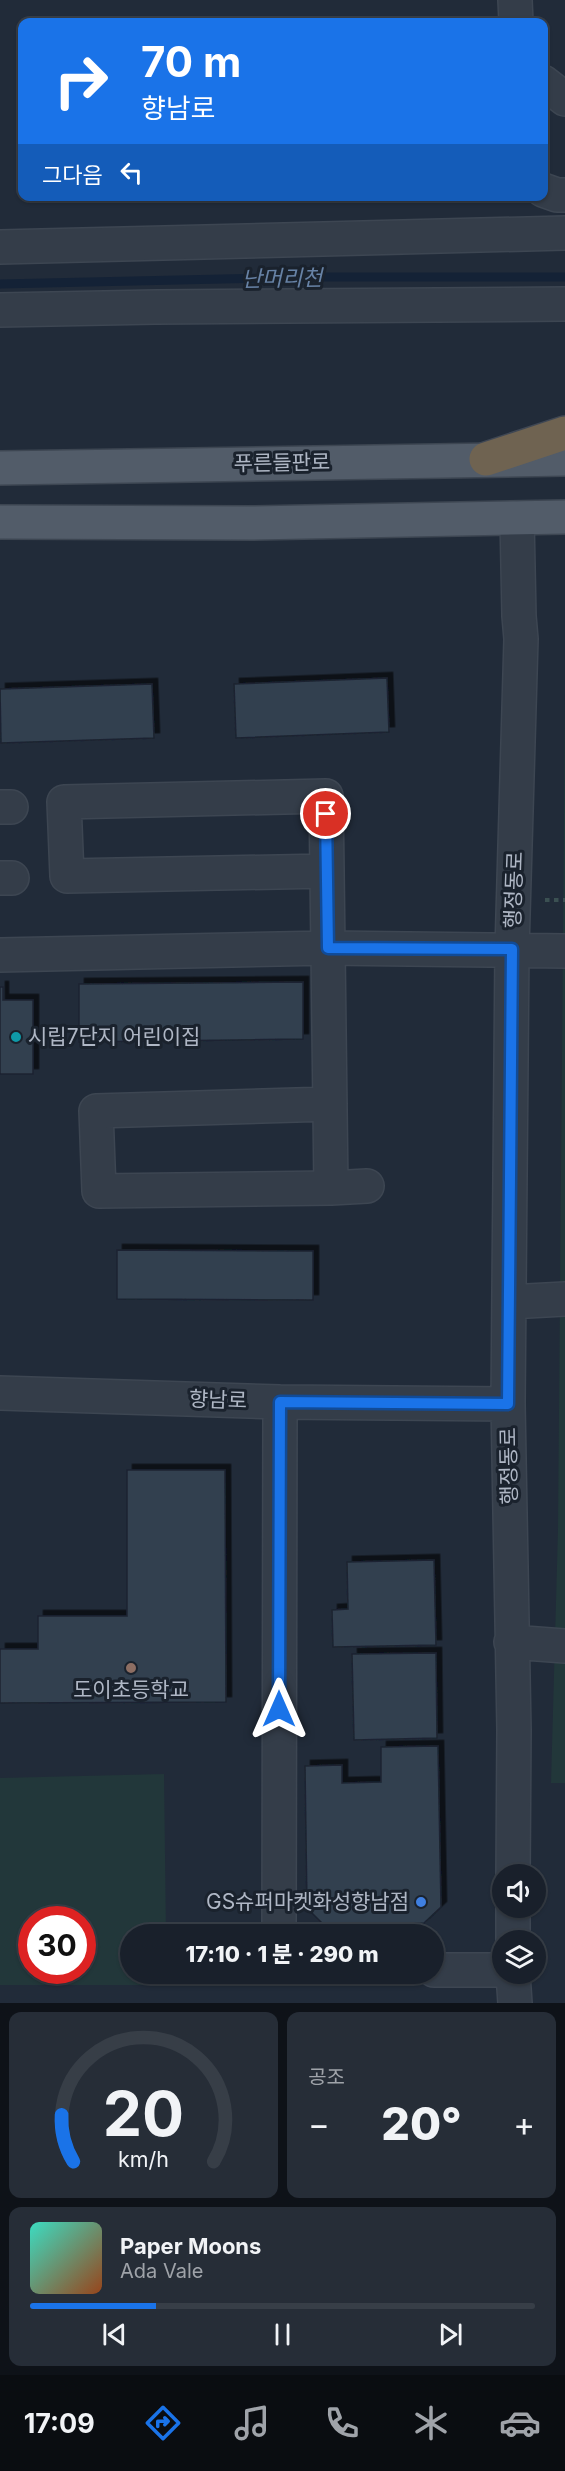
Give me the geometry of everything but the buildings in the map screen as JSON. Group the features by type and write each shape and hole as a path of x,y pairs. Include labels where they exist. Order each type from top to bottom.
{"highway":[{"path":"486,459 565,433"}],"main road":[{"name":"푸른들판로","path":"0,468 565,459"},
{"path":"0,522 250,523 565,517"}],"street":[{"path":"514,0 516,18"},
{"path":"548,86 565,99"},
{"path":"548,192 565,195"},
{"path":"0,247 565,233"},
{"path":"0,310 565,304"},
{"name":"행정동로","path":"513,1864 508,1404 512,949 521,639 518,518"},
{"path":"327,871 67,876 64,802 326,796 327,871 330,1104 331,1188"},
{"path":"0,955 328,948 565,951"},
{"path":"330,1104 96,1111 99,1191 367,1186"},
{"path":"509,1302 565,1299"},
{"name":"향남로","path":"0,1393 280,1402 508,1404"},
{"path":"279,1924 280,1402"},
{"path":"512,1642 565,1646"},
{"path":"444,1970 492,1970"},
{"path":"514,1984 515,2003"}],"green space":[{"path":"565,695 565,1783 551,1783 558,1529"},
{"path":"164,1774 166,1924 120,1924 120,1984 167,1985 0,1985 0,1778"}],"waterway":[{"name":"난머리천","path":"0,284 317,277 565,277"}],"place":[{"name":"시립7단지 어린이집","path":"16,1037"},
{"name":"도이초등학교","path":"131,1668"},
{"name":"GS슈퍼마켓화성향남점","path":"421,1902"}],"route":[{"path":"279,1709 280,1402 508,1404 512,949 328,948 326,814"}]}
